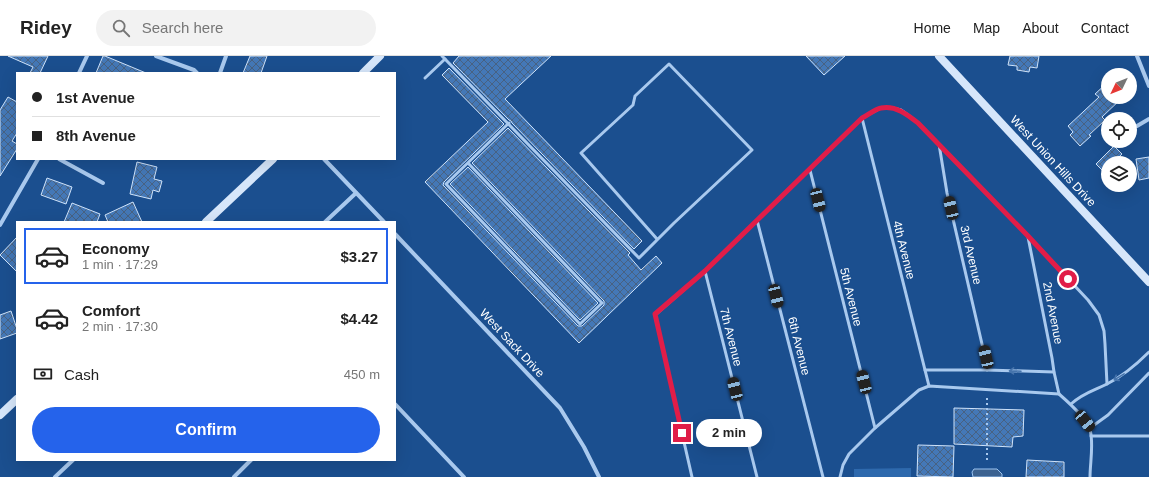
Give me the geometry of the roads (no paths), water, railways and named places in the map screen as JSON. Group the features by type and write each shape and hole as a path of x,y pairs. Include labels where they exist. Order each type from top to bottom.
{"main road":[{"path":"364,72 380,56"},
{"name":"West Union Hills Drive","path":"939,56 1149,282"},
{"path":"207,221 272,160"},
{"path":"0,415 16,400"}],"street":[{"path":"79,72 87,56"},
{"path":"156,56 196,72"},
{"path":"220,72 226,56"},
{"path":"1137,56 1149,86"},
{"path":"1137,126 1149,119"},
{"path":"0,225 37,160"},
{"path":"62,160 103,183"},
{"path":"325,160 383,221"},
{"path":"326,221 356,193"},
{"name":"West Sack Drive","path":"396,235 560,408 584,447 599,477"},
{"path":"396,405 464,477"},
{"path":"55,477 72,461"},
{"path":"234,477 250,461"}],"lane":[{"path":"425,78 444,57 639,258 657,239 752,150 669,64 635,96 633,105 581,153 657,239"},
{"path":"692,477 655,314 705,271 862,118 881,108 901,110 918,123 1088,300 1099,315 1104,331 1107,384"},
{"name":"4th Avenue","path":"862,118 929,386"},
{"path":"468,163 602,303 580,324 446,184 509,123"},
{"name":"3rd Avenue","path":"939,144 947,193 986,357 987,370"},
{"name":"5th Avenue","path":"810,170 875,428"},
{"name":"6th Avenue","path":"757,220 823,477"},
{"name":"2nd Avenue","path":"1028,236 1059,394"},
{"name":"7th Avenue","path":"705,271 757,477"},
{"path":"1071,404 1084,393 1107,384 1131,370 1149,352"},
{"path":"926,370 1054,372"},
{"path":"1090,428 1108,414 1149,373"},
{"path":"840,477 846,458 875,428 918,390 929,386 1059,394 1071,404 1090,428 1090,477"},
{"path":"1091,436 1149,436"}]}
